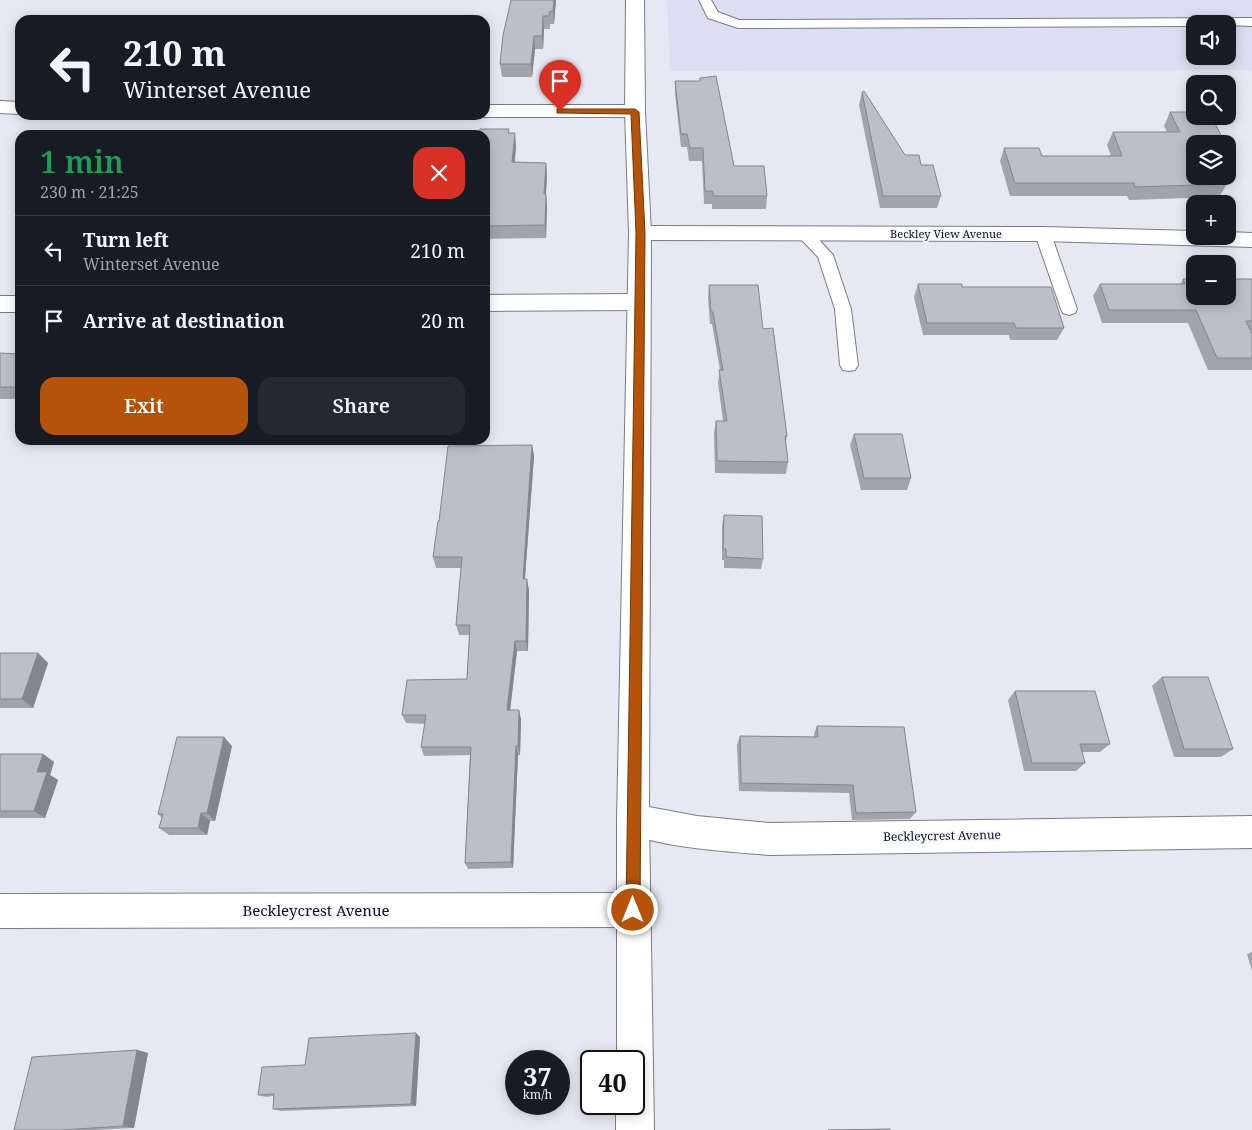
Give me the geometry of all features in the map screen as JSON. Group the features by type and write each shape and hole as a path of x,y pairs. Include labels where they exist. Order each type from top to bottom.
{"street":[{"path":"635,0 635,112 640,233 632,820 635,1130"},
{"path":"0,107 15,108"},
{"path":"490,110 635,112"},
{"name":"Beckley View Avenue","path":"640,233 1043,234 1252,240"},
{"path":"490,303 639,302"},
{"path":"0,304 15,304"},
{"name":"Beckleycrest Avenue","path":"632,820 697,832 769,839 1252,832"},
{"name":"Beckleycrest Avenue","path":"0,911 633,910"}],"lane":[{"path":"705,0 713,15 738,24 1252,22"},
{"path":"804,234 825,256 831,273 843,309 849,365"},
{"path":"1043,234 1069,309"}],"shaded area":[{"path":"667,0 1252,0 1252,70 670,71"}],"building":[{"path":"511,0 554,0 553,11 550,11 549,16 543,16 542,36 534,36 531,64 500,64 503,35"},
{"path":"716,76 734,166 764,166 767,196 713,196 713,191 705,191 703,148 690,148 687,134 681,134 675,81 700,81 700,78"},
{"path":"864,91 905,155 919,155 921,165 933,165 941,196 883,196 862,92"},
{"path":"1170,112 1186,112 1186,125 1216,125 1221,135 1186,135 1186,185 1196,185 1135,187 1134,183 1015,183 1004,148 1039,148 1042,156 1122,156 1113,132 1180,132"},
{"path":"509,129 508,133 515,133 512,162 546,163 545,225 490,226 490,130 480,130"},
{"path":"1183,279 1186,279 1186,305 1236,305 1236,279 1252,279 1252,321 1246,321 1252,334 1252,358 1217,358 1196,310 1109,310 1100,284 1185,284"},
{"path":"918,284 962,284 962,287 1051,287 1064,328 1016,328 1014,323 927,323"},
{"path":"709,285 758,285 763,329 773,328 787,436 785,436 788,462 717,461 716,421 727,421 719,370 723,370 713,312 711,312"},
{"path":"0,353 15,354 15,387 0,387"},
{"path":"854,434 902,434 911,478 864,478"},
{"path":"532,445 523,579 527,579 526,641 515,641 507,710 519,710 511,862 465,863 471,747 421,747 426,715 402,715 407,680 467,679 470,625 456,625 462,557 433,557 448,446"},
{"path":"724,515 762,516 763,559 726,557 726,549 723,549"},
{"path":"0,653 38,653 22,699 0,699"},
{"path":"1162,677 1208,677 1233,749 1184,749"},
{"path":"1015,691 1095,691 1110,744 1080,744 1085,763 1032,763"},
{"path":"817,726 904,727 916,812 856,813 853,785 741,783 740,736 818,737"},
{"path":"177,737 224,737 207,813 201,813 198,828 159,828 163,814 158,814"},
{"path":"0,754 43,754 37,772 47,772 34,811 0,811"},
{"path":"416,1033 411,1104 273,1109 274,1094 258,1095 262,1067 305,1065 309,1038"},
{"path":"137,1050 123,1126 61,1130 14,1130 32,1057"},
{"path":"890,1129 890,1130 828,1130"}],"route":[{"path":"560,111 635,112 640,233 632,820 633,910"}]}
